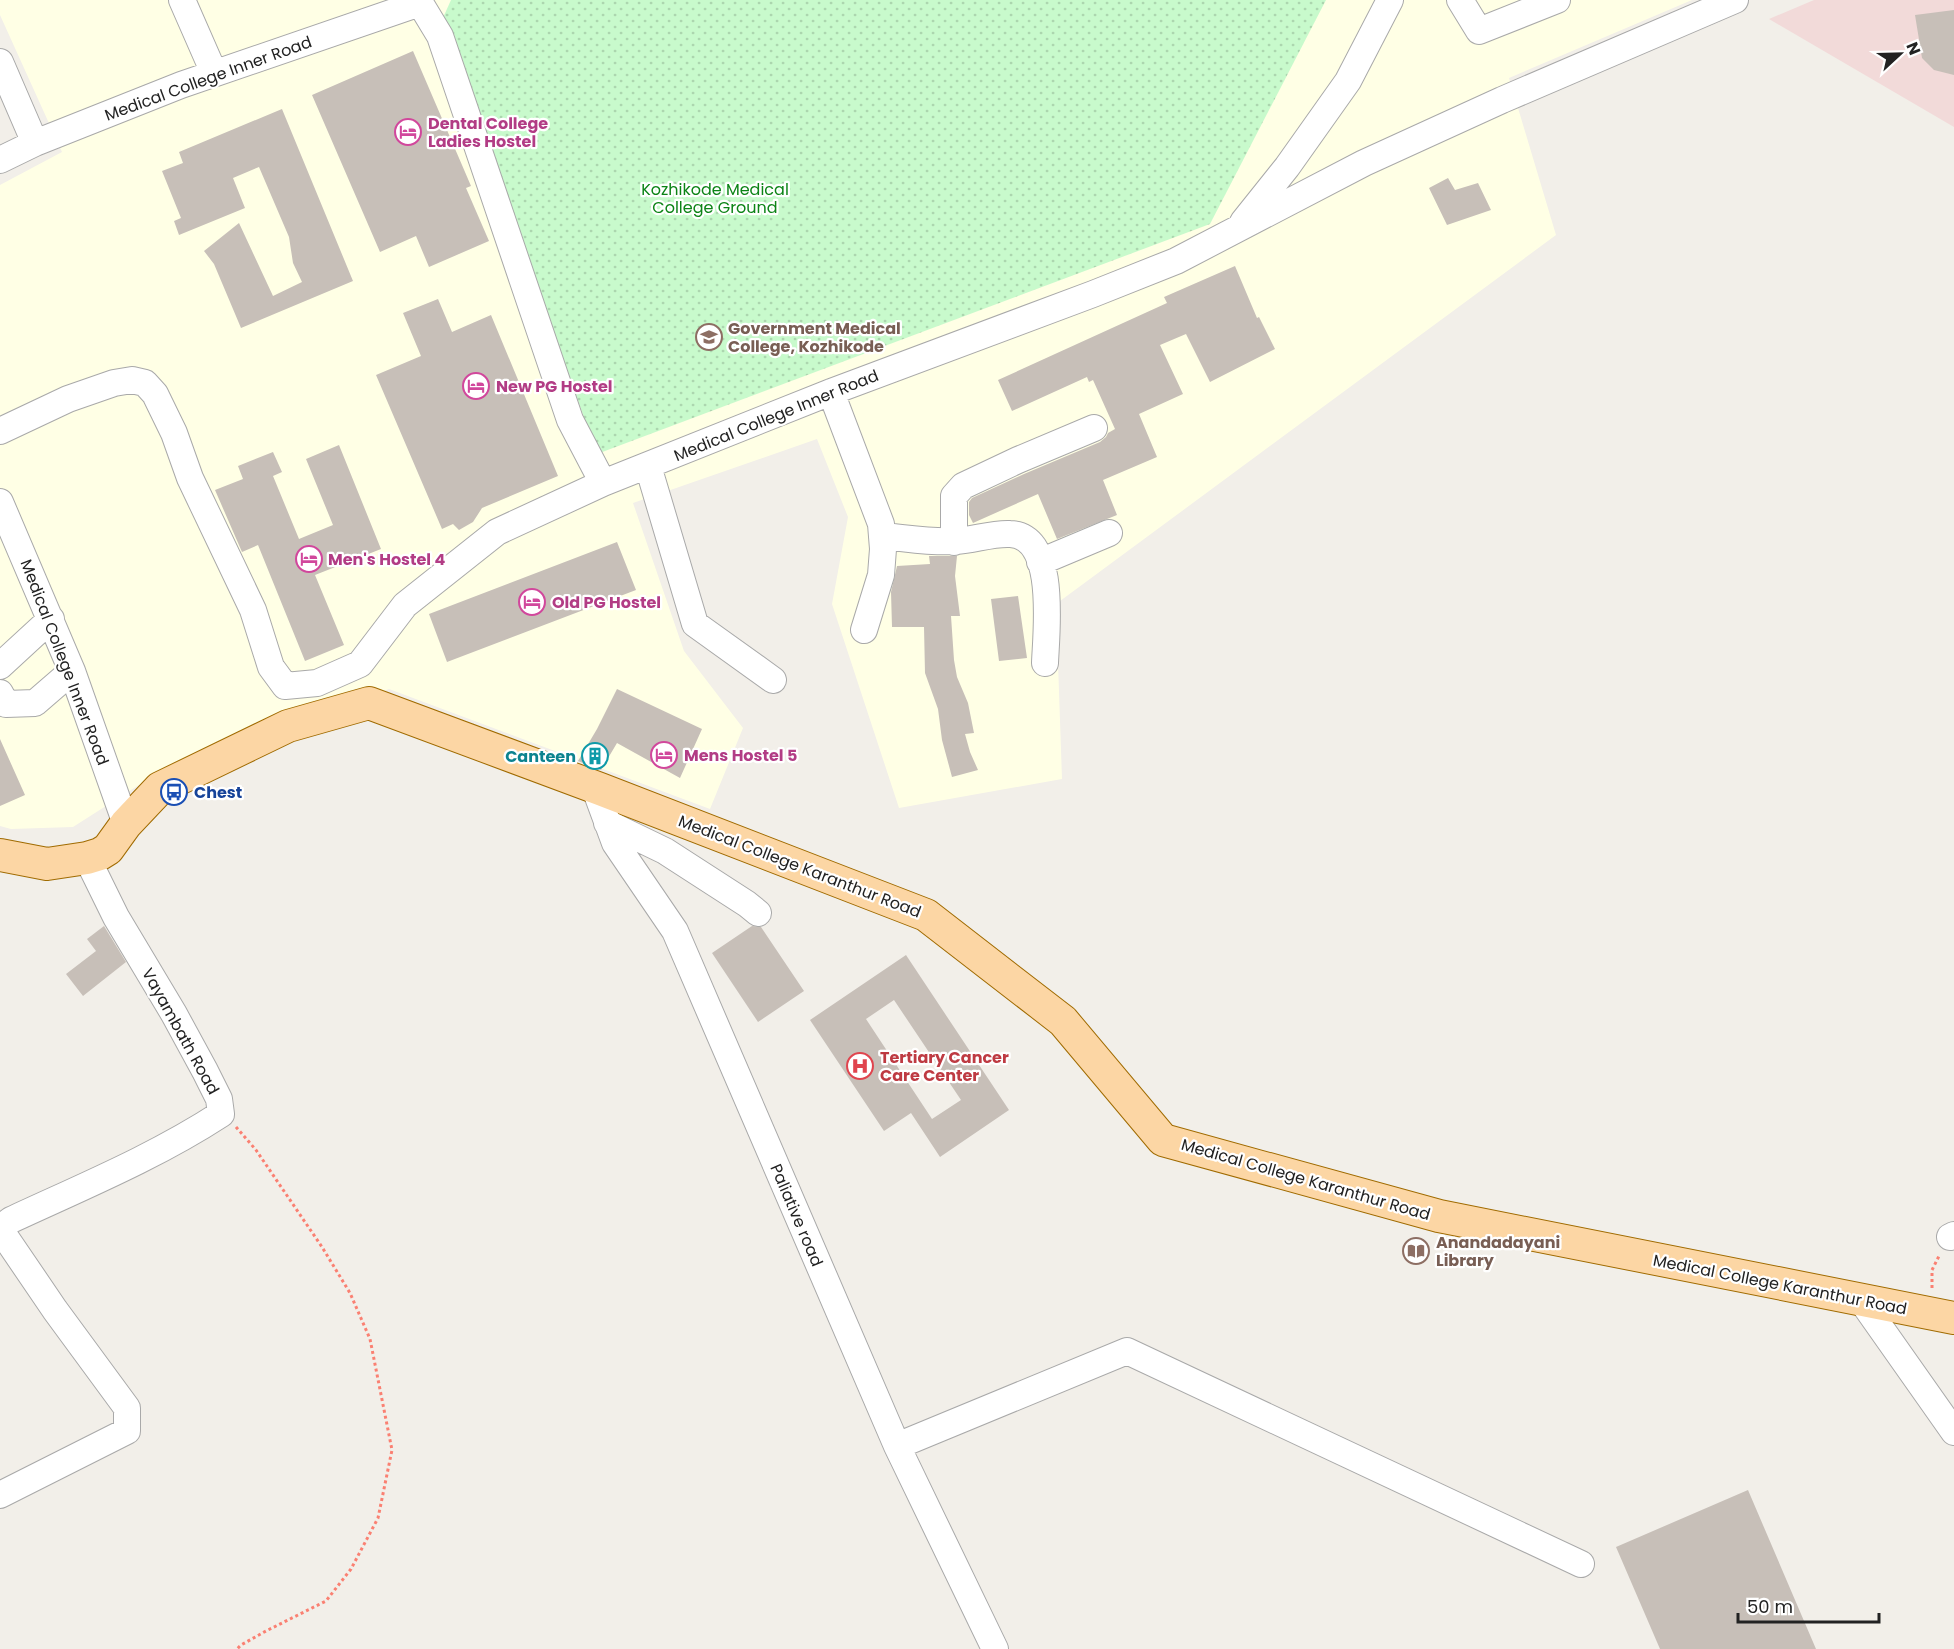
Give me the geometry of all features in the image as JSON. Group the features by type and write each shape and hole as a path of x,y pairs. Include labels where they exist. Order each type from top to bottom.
{"main road":[{"name":"Medical College Karanthur Road","path":"0,855 47,864 87,858 108,849 126,824 160,788 288,726 369,703 594,786 926,915 1063,1021 1163,1140 1439,1216 1942,1316"}],"street":[{"path":"182,0 214,73"},
{"name":"Medical College Inner Road","path":"0,160 35,143 214,73 421,1 440,36 570,420 603,483 831,392 1176,261 1238,230 1287,167 1348,81 1390,0"},
{"path":"1460,0 1479,31 1557,0"},
{"path":"1238,230 1364,163 1502,100 1735,0"},
{"path":"0,62 35,143"},
{"path":"0,431 68,399 114,383 132,380 145,382 155,394 174,433 190,478 253,610 271,667 285,686 317,683 360,664 405,605 498,532 603,483"},
{"path":"831,392 881,524 881,575 864,630"},
{"path":"954,542 954,496 963,486 1094,428"},
{"path":"648,466 695,624 773,680"},
{"name":"Medical College Inner Road","path":"0,502 72,671 126,824"},
{"path":"1040,562 1109,533"},
{"path":"882,536 954,542 1011,534 1025,537 1037,552 1047,601 1045,663"},
{"path":"0,666 51,619"},
{"path":"0,693 6,705 35,703 72,671"},
{"name":"Paliative road","path":"594,786 615,843 675,932 897,1446 995,1649"},
{"path":"607,823 665,851 758,913"},
{"name":"Vayambath Road","path":"0,1495 127,1431 128,1408 55,1310 4,1235 1,1226 138,1161 192,1133 221,1114 219,1100 206,1071 116,917 87,858"},
{"path":"1861,1300 1954,1432"},
{"path":"897,1446 1127,1351 1581,1564"}],"path":[{"path":"220,1110 256,1150 322,1247 350,1293 370,1339 392,1450 378,1518 351,1569 326,1601 266,1631 237,1649"},
{"path":"1942,1316 1932,1270 1952,1236"}],"shaded area":[{"name":"Government Medical College, Kozhikode","path":"0,0 1692,0 1509,78 1556,235 1056,604 1062,779 899,808 832,604 848,517 817,439 633,503 684,651 743,728 710,809 389,689 142,783 73,827 11,829 0,826 0,185 62,152 0,15"},
{"path":"1814,0 1954,0 1954,127 1769,19"}],"green space":[{"name":"Kozhikode Medical College Ground","path":"451,0 1326,0 1210,224 597,454 442,20"}],"building":[{"path":"1954,10 1954,75 1934,70 1922,58 1915,15"},
{"path":"413,51 471,186 466,188 489,241 429,267 416,236 380,252 312,95"},
{"path":"282,109 353,281 241,328 214,264 204,251 239,223 273,296 302,282 293,263 289,237 259,167 233,178 245,208 179,235 174,221 181,218 162,171 183,163 179,152"},
{"path":"1448,178 1455,190 1478,183 1491,210 1447,225 1429,188"},
{"path":"1235,266 1257,318 1259,317 1275,349 1210,382 1186,334 1160,345 1183,394 1139,414 1157,457 1103,480 1117,515 1057,539 1038,494 973,523 969,515 969,502 972,498 1100,442 1115,429 1093,380 1089,382 1087,377 1012,411 998,380 1167,303 1164,297"},
{"path":"438,299 452,332 491,315 558,476 482,508 473,522 459,530 453,524 442,529 376,375 421,356 403,313"},
{"name":"Men's Hostel 4","path":"339,445 381,549 315,575 344,645 305,661 258,545 242,552 215,490 243,479 238,466 273,452 282,472 273,476 299,539 333,525 306,459"},
{"name":"Old PG Hostel","path":"617,542 636,590 447,662 429,614"},
{"path":"929,556 957,556 955,576 960,616 951,616 954,660 957,677 968,703 974,733 965,734 978,770 952,777 942,740 938,709 925,673 924,627 892,627 891,592 897,566 930,564"},
{"path":"1018,596 1027,658 999,661 991,599"},
{"name":"Mens Hostel 5","path":"617,689 702,729 680,778 617,743 601,770 578,761"},
{"path":"0,739 25,795 0,806"},
{"path":"104,926 126,962 83,996 66,974 96,951 87,939"},
{"path":"752,926 761,927 804,991 758,1022 712,953"},
{"path":"906,955 1009,1110 940,1157 911,1113 884,1131 810,1020","holes":["894,1000 961,1100 932,1119 866,1019"]},
{"path":"1748,1490 1816,1649 1660,1649 1616,1547"}],"place":[{"name":"Dental College Ladies Hostel","path":"408,132"},
{"name":"Government Medical College, Kozhikode","path":"709,337"},
{"name":"New PG Hostel","path":"476,386"},
{"name":"Men's Hostel 4","path":"309,559"},
{"name":"Old PG Hostel","path":"532,602"},
{"name":"Mens Hostel 5","path":"664,755"},
{"name":"Canteen","path":"595,756"},
{"name":"Chest","path":"174,792"},
{"name":"Tertiary Cancer Care Center","path":"860,1066"},
{"name":"Anandadayani Library","path":"1416,1251"}]}
